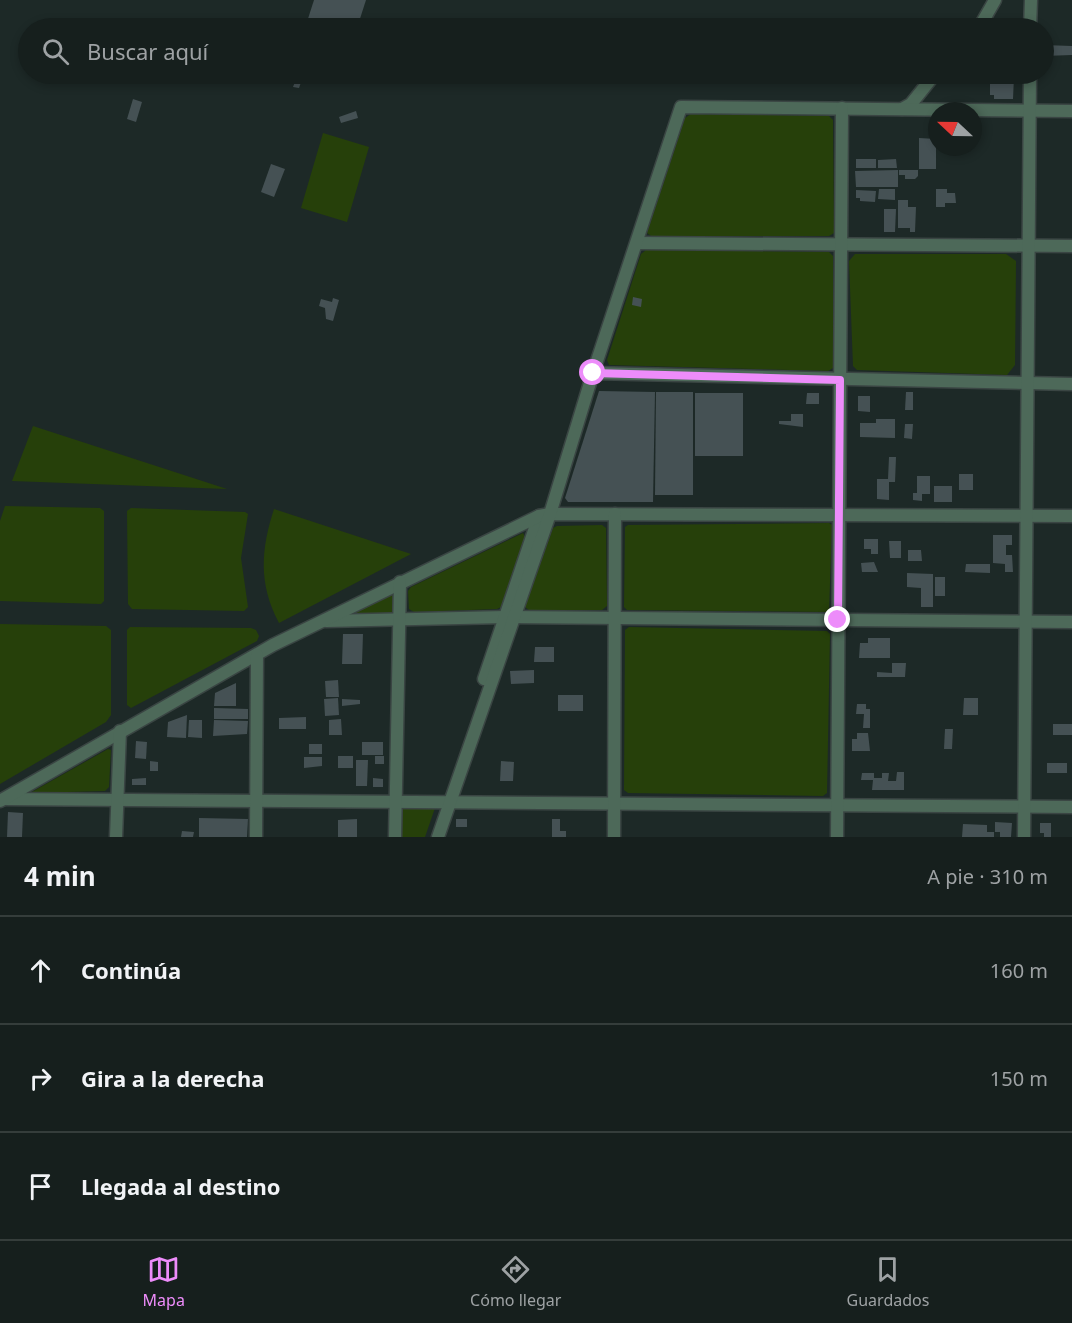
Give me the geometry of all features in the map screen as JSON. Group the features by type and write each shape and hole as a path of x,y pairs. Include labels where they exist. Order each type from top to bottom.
{"street":[{"path":"985,18 995,0"},
{"path":"1030,18 1031,0"},
{"path":"901,109 911,104 927,84"},
{"path":"1024,837 1030,84"},
{"path":"430,837 446,801 545,515 681,107 1072,111"},
{"path":"837,837 842,108"},
{"path":"637,243 1072,246"},
{"path":"593,373 1072,384"},
{"path":"614,837 615,514"},
{"path":"1,800 120,731 321,621 545,515 1072,516"},
{"path":"395,837 400,582"},
{"path":"321,621 509,617 1072,622"},
{"path":"256,837 257,655"},
{"path":"116,837 120,731"},
{"path":"1,800 614,802 1072,807"},
{"path":"438,837 446,801"}],"green space":[{"path":"691,114 829,116 833,120 834,233 829,236 651,236 647,233 685,118"},
{"path":"323,133 369,147 347,222 301,208"},
{"path":"646,250 829,252 833,256 833,368 828,371 609,365 607,360 641,254"},
{"path":"855,254 1006,254 1016,261 1015,365 1007,375 857,370 853,366 849,261"},
{"path":"33,426 227,489 12,481"},
{"path":"5,506 100,508 104,511 104,601 101,604 0,601 0,521"},
{"path":"131,508 245,512 248,514 241,558 248,607 244,611 132,609 128,604 127,511"},
{"path":"274,509 411,554 279,623 268,594 264,566 266,538"},
{"path":"829,523 832,525 829,612 627,610 624,607 625,527 628,525"},
{"path":"602,525 606,528 607,606 602,610 529,610 525,607 553,528"},
{"path":"523,533 525,537 501,607 414,612 409,609 408,591 411,587"},
{"path":"393,593 393,614 346,615"},
{"path":"0,624 106,626 111,630 111,715 106,722 0,784"},
{"path":"130,627 251,628 256,630 259,636 257,641 131,708 127,705 127,630"},
{"path":"629,627 827,631 830,634 827,793 823,796 628,793 624,790 625,630"},
{"path":"108,749 111,750 109,787 105,791 30,793"},
{"path":"402,807 435,808 425,837 401,837"}],"building":[{"path":"314,0 366,0 360,18 308,18"},
{"path":"1054,45 1072,46 1072,55 1054,56"},
{"path":"990,84 1014,84 1013,99 994,99 994,95 990,95"},
{"path":"133,99 142,102 136,122 127,119"},
{"path":"356,111 358,118 341,123 339,117"},
{"path":"919,138 928,139 928,156 936,156 936,169 919,169"},
{"path":"856,159 876,159 876,168 856,168"},
{"path":"896,159 897,168 878,168 878,160"},
{"path":"271,164 285,169 274,197 261,192"},
{"path":"898,170 898,187 856,187 855,171"},
{"path":"899,170 918,170 918,176 915,179 905,179 905,175 899,175"},
{"path":"879,189 895,189 895,200 878,199"},
{"path":"936,189 947,189 947,193 955,193 956,203 945,203 945,207 936,207"},
{"path":"856,190 876,191 875,202 860,201 860,198 856,198"},
{"path":"898,200 908,200 908,207 916,207 915,232 910,232 910,228 898,228"},
{"path":"884,209 896,209 895,232 884,232"},
{"path":"633,297 642,299 641,307 632,305"},
{"path":"333,298 339,300 333,321 326,319 325,308 319,306 321,299 332,302"},
{"path":"599,391 655,392 653,502 568,502 565,498"},
{"path":"656,392 693,392 693,495 655,495"},
{"path":"906,392 913,392 913,410 905,410"},
{"path":"695,393 743,393 743,456 695,456"},
{"path":"807,393 819,393 819,404 806,404"},
{"path":"858,396 870,396 870,412 858,411"},
{"path":"791,414 803,414 803,427 779,424 779,421 791,421"},
{"path":"876,419 895,419 895,438 860,437 860,423 876,423"},
{"path":"905,424 913,424 912,439 904,438"},
{"path":"889,457 896,457 895,482 889,482 889,500 877,499 877,479 888,479"},
{"path":"959,474 973,474 973,490 959,490"},
{"path":"917,476 930,476 930,494 922,494 922,501 913,500 913,493 917,493"},
{"path":"934,486 952,486 952,502 934,502"},
{"path":"993,535 1012,535 1012,545 1006,545 1006,555 1012,555 1013,572 1005,572 1005,564 993,563"},
{"path":"864,539 878,539 878,554 871,554 871,549 864,549"},
{"path":"889,541 901,541 901,558 890,558"},
{"path":"908,550 921,550 922,561 908,561"},
{"path":"874,562 878,572 862,572 861,563"},
{"path":"966,564 990,564 990,573 965,572"},
{"path":"907,573 933,574 933,607 921,607 921,588 907,587"},
{"path":"935,577 945,577 945,596 935,596"},
{"path":"343,634 363,634 362,664 342,664"},
{"path":"868,638 890,638 890,658 859,658 860,643 868,643"},
{"path":"535,647 554,647 554,662 534,662"},
{"path":"892,663 906,663 905,677 877,677 877,672 892,673"},
{"path":"534,670 534,683 511,684 510,671"},
{"path":"338,680 339,697 326,697 325,681"},
{"path":"236,683 236,706 214,706 215,693"},
{"path":"558,695 583,695 583,711 558,711"},
{"path":"338,698 339,715 325,716 324,699"},
{"path":"964,698 978,698 978,715 963,715"},
{"path":"342,699 360,700 360,704 342,706"},
{"path":"857,704 866,704 866,709 870,709 870,728 863,728 864,714 856,714"},
{"path":"214,708 248,709 248,719 214,719"},
{"path":"187,715 186,738 167,737 168,722"},
{"path":"306,717 306,729 279,729 279,718"},
{"path":"341,719 342,735 329,735 329,720"},
{"path":"189,720 202,720 202,738 188,737"},
{"path":"214,720 248,721 247,734 213,736"},
{"path":"1053,724 1072,724 1072,735 1053,735"},
{"path":"945,729 953,729 952,749 944,749"},
{"path":"857,733 868,733 870,751 852,751 852,739 857,739"},
{"path":"136,741 147,742 146,759 135,758"},
{"path":"362,742 383,742 383,755 362,755"},
{"path":"309,744 322,744 322,754 309,754"},
{"path":"338,756 353,756 353,768 338,768"},
{"path":"375,756 384,756 384,764 375,764"},
{"path":"304,757 322,757 322,766 304,768"},
{"path":"356,760 368,760 367,786 356,786"},
{"path":"150,761 158,762 158,771 150,771"},
{"path":"501,761 514,762 513,781 500,781"},
{"path":"1047,763 1067,763 1067,773 1047,773"},
{"path":"897,772 904,772 904,790 872,790 873,780 861,780 862,773 874,773 874,778 882,778 882,773 889,773 888,781 896,781"},
{"path":"146,778 146,785 132,785 132,779"},
{"path":"373,778 383,779 383,787 373,787"},
{"path":"8,812 23,813 22,837 7,837"},
{"path":"199,818 248,819 247,837 199,837"},
{"path":"357,819 357,837 338,837 338,820"},
{"path":"456,819 467,819 467,827 456,827"},
{"path":"552,819 560,819 560,831 566,831 566,837 552,837"},
{"path":"995,822 1012,823 1011,837 1000,837 1000,832 995,832"},
{"path":"1040,823 1051,823 1051,837 1044,837 1044,833 1040,833"},
{"path":"963,824 987,825 987,832 994,832 994,837 962,837"},
{"path":"182,831 194,832 193,837 181,837"}],"route":[{"path":"593,373 840,380 838,620"}]}
